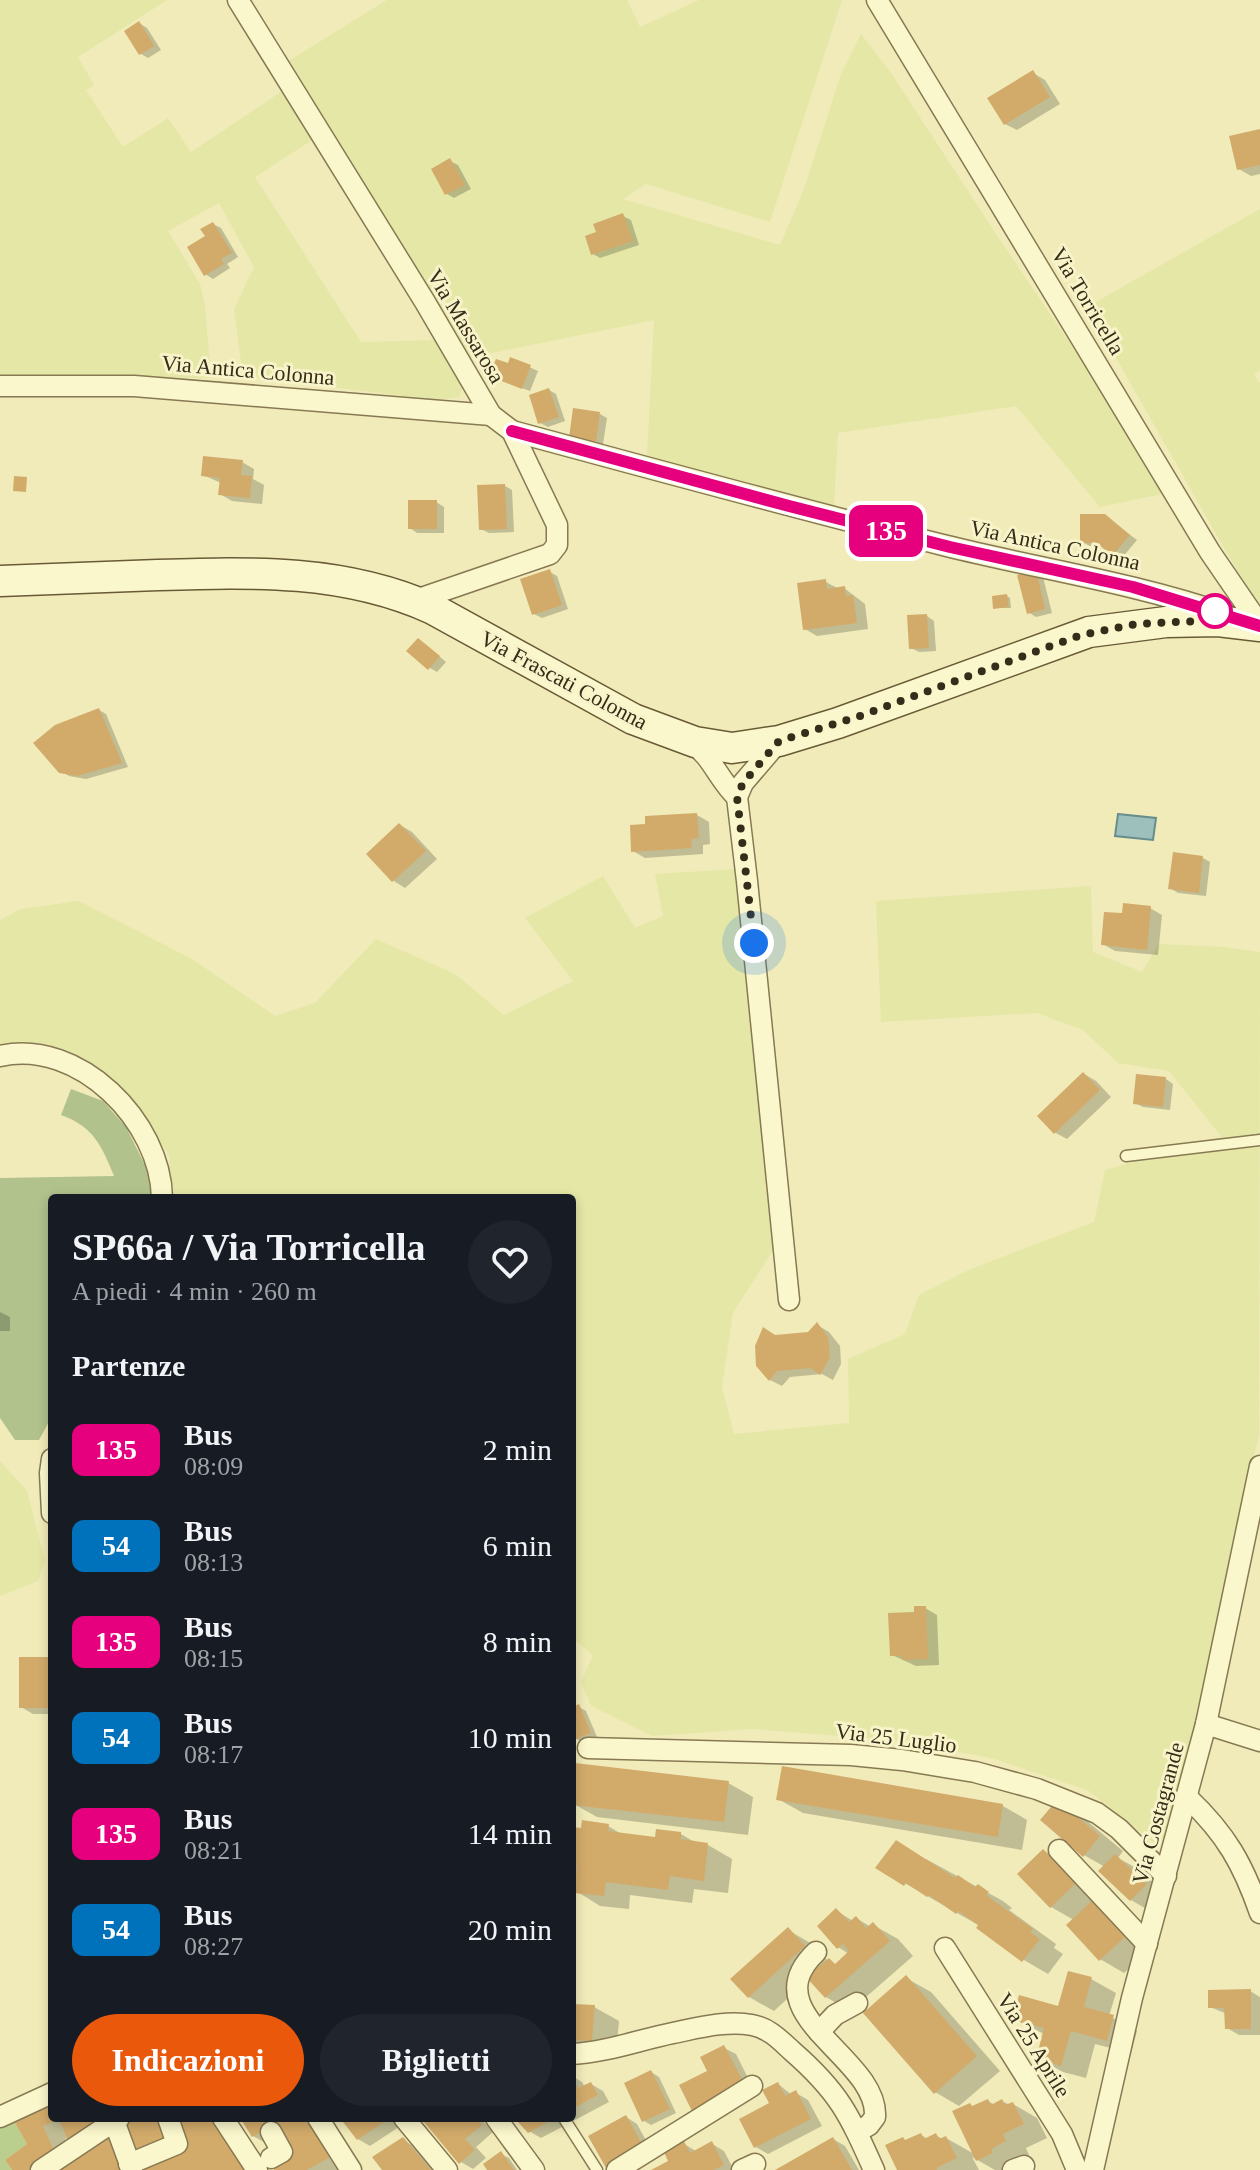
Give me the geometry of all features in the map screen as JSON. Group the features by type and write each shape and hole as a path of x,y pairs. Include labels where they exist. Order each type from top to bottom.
{"street":[{"name":"Via Massarosa","path":"238,0 425,302 491,415 512,431 557,525 557,545 550,554 413,601"},
{"name":"Via Torricella","path":"877,0 1214,560 1260,626"},
{"name":"Via Antica Colonna","path":"0,386 134,386 491,415"},
{"name":"Via Antica Colonna","path":"512,431 950,547 1133,587 1260,626"},
{"name":"Via Frascati Colonna","path":"0,581 264,573 329,579 382,590 444,615 606,706 652,728 707,745 732,748 779,741 857,717 1089,632 1175,621 1218,621 1260,626"},
{"path":"685,739 705,754 723,783 737,797"},
{"path":"779,741 743,783 737,797 789,1300"},
{"path":"0,1056 42,1054 60,1060 84,1073 124,1107 153,1149 162,1194"},
{"name":"Via Costagrande","path":"1093,2170 1147,1944 1206,1724 1260,1466"},
{"path":"1206,1724 1260,1741"},
{"name":"Via 25 Luglio","path":"588,1748 851,1755 975,1772 1037,1789 1097,1813 1119,1829 1166,1876"},
{"path":"1188,1798 1229,1843 1242,1866 1260,1913"},
{"path":"1059,1850 1147,1944"},
{"name":"Via 25 Aprile","path":"945,1948 1058,2128 1077,2170"},
{"path":"816,1952 803,1964 798,1984 803,2011 849,2064 874,2104 873,2121 857,2132"},
{"path":"819,2032 835,2015 857,2003"},
{"path":"576,2054 608,2050 702,2028 733,2024 760,2027 775,2036 823,2079 843,2105 874,2170"},
{"path":"617,2170 752,2086"},
{"path":"0,2117 48,2095"},
{"path":"41,2170 111,2122"},
{"path":"116,2122 130,2167 177,2144 169,2122"},
{"path":"227,2122 264,2164 282,2152 271,2132"},
{"path":"321,2122 351,2170"},
{"path":"407,2122 447,2170"},
{"path":"499,2122 534,2170"}],"lane":[{"path":"1126,1156 1260,1140"},
{"path":"566,2122 597,2170"}],"green space":[{"path":"0,0 167,0 78,57 94,85 86,90 123,147 168,118 191,152 287,88 317,137 255,177 361,342 438,340 464,384 459,397 436,400 249,377 242,370 234,309 254,267 219,203 168,231 200,284 205,306 211,378 0,376"},
{"path":"387,0 627,0 640,27 699,0 842,0 770,222 646,184 623,199 780,245 804,189 841,74 861,34 891,73 1118,414 1162,494 1100,507 1016,406 838,433 834,507 712,476 647,455 654,320 467,358 287,62"},
{"path":"1260,209 1260,370 1254,374 1260,384 1260,604 1247,588 1087,307"},
{"path":"736,869 773,1250 733,1313 722,1387 734,1434 849,1423 848,1359 905,1334 919,1295 971,1269 1094,1222 1105,1170 1221,1136 1169,1071 1118,1063 1083,1030 1037,1013 881,1022 876,901 1091,886 1093,952 1142,972 1159,944 1260,952 1259,1434 1171,1838 1159,1847 1089,1791 995,1759 901,1741 752,1729 652,1736 591,1706 581,1682 593,1655 576,1641 576,1194 172,1194 169,1155 126,1094 74,1060 21,1041 0,1050 0,920 21,909 79,901 192,959 275,1016 315,1003 376,939 455,974 504,1015 573,981 525,918 603,876 635,928 663,916 655,874"},
{"path":"71,1089 103,1101 126,1127 151,1177 151,1194 48,1194 48,1423 39,1440 15,1440 0,1418 0,1178 114,1176 89,1131 61,1115"},
{"path":"0,1461 27,1491 45,1561 38,1581 0,1596"},
{"path":"11,2116 27,2144 5,2160 12,2170 0,2170 0,2123"}],"water":[{"path":"1118,814 1156,818 1153,840 1115,836"}],"building":[{"path":"139,21 154,46 139,55 124,31"},
{"path":"1033,70 1050,97 1004,125 987,98"},
{"path":"1260,129 1260,165 1237,170 1229,136"},
{"path":"450,158 465,185 445,195 431,169"},
{"path":"623,213 633,241 591,255 585,236 596,232 593,224"},
{"path":"213,222 232,253 221,259 224,264 204,276 187,247 205,236 200,229"},
{"path":"510,357 531,365 522,389 489,376 496,359 508,363"},
{"path":"549,388 559,417 538,424 529,395"},
{"path":"573,408 600,412 596,442 569,438"},
{"path":"203,456 243,460 241,475 252,476 250,498 218,495 220,478 201,476"},
{"path":"14,476 27,477 26,492 13,491"},
{"path":"505,484 507,529 479,530 477,485"},
{"path":"408,500 437,500 437,529 408,529"},
{"path":"1080,514 1105,514 1130,535 1112,556 1097,543 1080,543"},
{"path":"550,569 562,605 532,615 520,579"},
{"path":"1036,570 1045,609 1027,614 1017,575"},
{"path":"826,579 827,589 845,586 846,596 853,595 857,623 803,630 797,583"},
{"path":"1007,594 1009,607 993,609 992,596"},
{"path":"927,614 929,648 909,649 907,615"},
{"path":"418,638 440,656 428,670 406,651"},
{"path":"99,708 122,763 77,776 59,773 33,743 55,725"},
{"path":"697,813 699,838 691,839 692,848 631,852 630,825 645,824 645,816"},
{"path":"399,823 426,851 392,882 366,854"},
{"path":"1173,852 1203,856 1199,893 1168,889"},
{"path":"1123,903 1151,906 1147,950 1101,945 1104,912 1122,913"},
{"path":"1083,1072 1100,1090 1054,1134 1037,1116"},
{"path":"1136,1074 1166,1077 1163,1107 1133,1104"},
{"path":"817,1322 828,1337 830,1357 820,1375 811,1368 777,1371 769,1381 756,1366 755,1346 763,1327 775,1335 808,1332"},
{"path":"914,1606 926,1606 928,1659 902,1660 902,1656 890,1656 888,1613 914,1612"},
{"path":"19,1657 48,1657 48,1708 19,1708"},
{"path":"579,1704 591,1733 576,1739 576,1705"},
{"path":"576,1763 729,1781 724,1822 576,1805"},
{"path":"782,1766 1003,1804 998,1837 776,1800"},
{"path":"1057,1800 1100,1836 1083,1857 1040,1820"},
{"path":"582,1820 609,1824 608,1831 655,1837 656,1829 681,1832 681,1839 708,1843 704,1881 670,1876 668,1890 606,1882 604,1896 576,1893 576,1827 581,1828"},
{"path":"896,1840 955,1878 958,1875 975,1887 978,1884 989,1892 986,1895 1033,1929 1030,1932 1040,1939 1022,1962 958,1911 956,1914 929,1895 927,1897 906,1883 904,1886 875,1868"},
{"path":"1043,1849 1077,1882 1050,1908 1017,1874"},
{"path":"1115,1854 1147,1884 1130,1901 1098,1871"},
{"path":"1093,1900 1126,1936 1099,1961 1066,1925"},
{"path":"836,1908 849,1922 856,1916 866,1928 873,1922 890,1941 825,1998 806,1977 829,1958 835,1964 849,1951 843,1944 837,1949 817,1926"},
{"path":"788,1927 805,1946 748,1998 730,1979"},
{"path":"1068,1971 1092,1977 1084,2007 1114,2015 1107,2041 1071,2031 1061,2066 1036,2059 1044,2028 1012,2020 1019,1995 1058,2006"},
{"path":"906,1975 977,2056 934,2094 863,2013"},
{"path":"1251,1989 1251,2029 1225,2029 1224,2008 1208,2008 1208,1990"},
{"path":"576,2004 595,2005 592,2041 576,2040"},
{"path":"724,2045 745,2085 692,2111 679,2085 707,2071 700,2057"},
{"path":"651,2070 670,2109 642,2122 624,2083"},
{"path":"591,2082 598,2095 576,2107 576,2084 578,2088"},
{"path":"778,2082 785,2096 796,2090 811,2119 754,2148 739,2119 769,2103 762,2090"},
{"path":"988,2099 991,2105 1002,2099 1005,2105 1013,2102 1024,2124 1003,2134 1006,2141 991,2149 993,2153 976,2161 952,2111"},
{"path":"48,2101 48,2122 52,2122 43,2126 55,2153 28,2170 12,2170 5,2160 27,2144 11,2116"},
{"path":"626,2115 644,2148 606,2168 588,2136"},
{"path":"60,2122 100,2122 69,2143"},
{"path":"120,2122 164,2122 175,2143 133,2159"},
{"path":"171,2122 215,2122 245,2170 137,2170 180,2145"},
{"path":"243,2122 311,2122 334,2155 307,2170 274,2170 270,2164 273,2125 252,2137"},
{"path":"343,2122 384,2122 357,2140"},
{"path":"424,2122 479,2122 482,2125 465,2139 475,2150 459,2164"},
{"path":"518,2122 548,2122 528,2133"},
{"path":"110,2129 125,2170 50,2170"},
{"path":"921,2133 924,2139 936,2133 939,2139 946,2136 957,2158 937,2170 897,2170 885,2145"},
{"path":"403,2137 431,2170 382,2170 372,2157"},
{"path":"833,2137 852,2170 775,2170"},
{"path":"684,2141 690,2153 712,2141 724,2165 714,2170 651,2170 668,2161 664,2152"},
{"path":"501,2151 514,2170 487,2170 483,2164"}],"bus line":[{"name":"135","path":"512,431 950,547 1133,587 1260,626"}],"route":[{"path":"754,943 737,797 743,783 779,741 857,717 1081,635 1136,624 1199,621 1215,611"}]}
